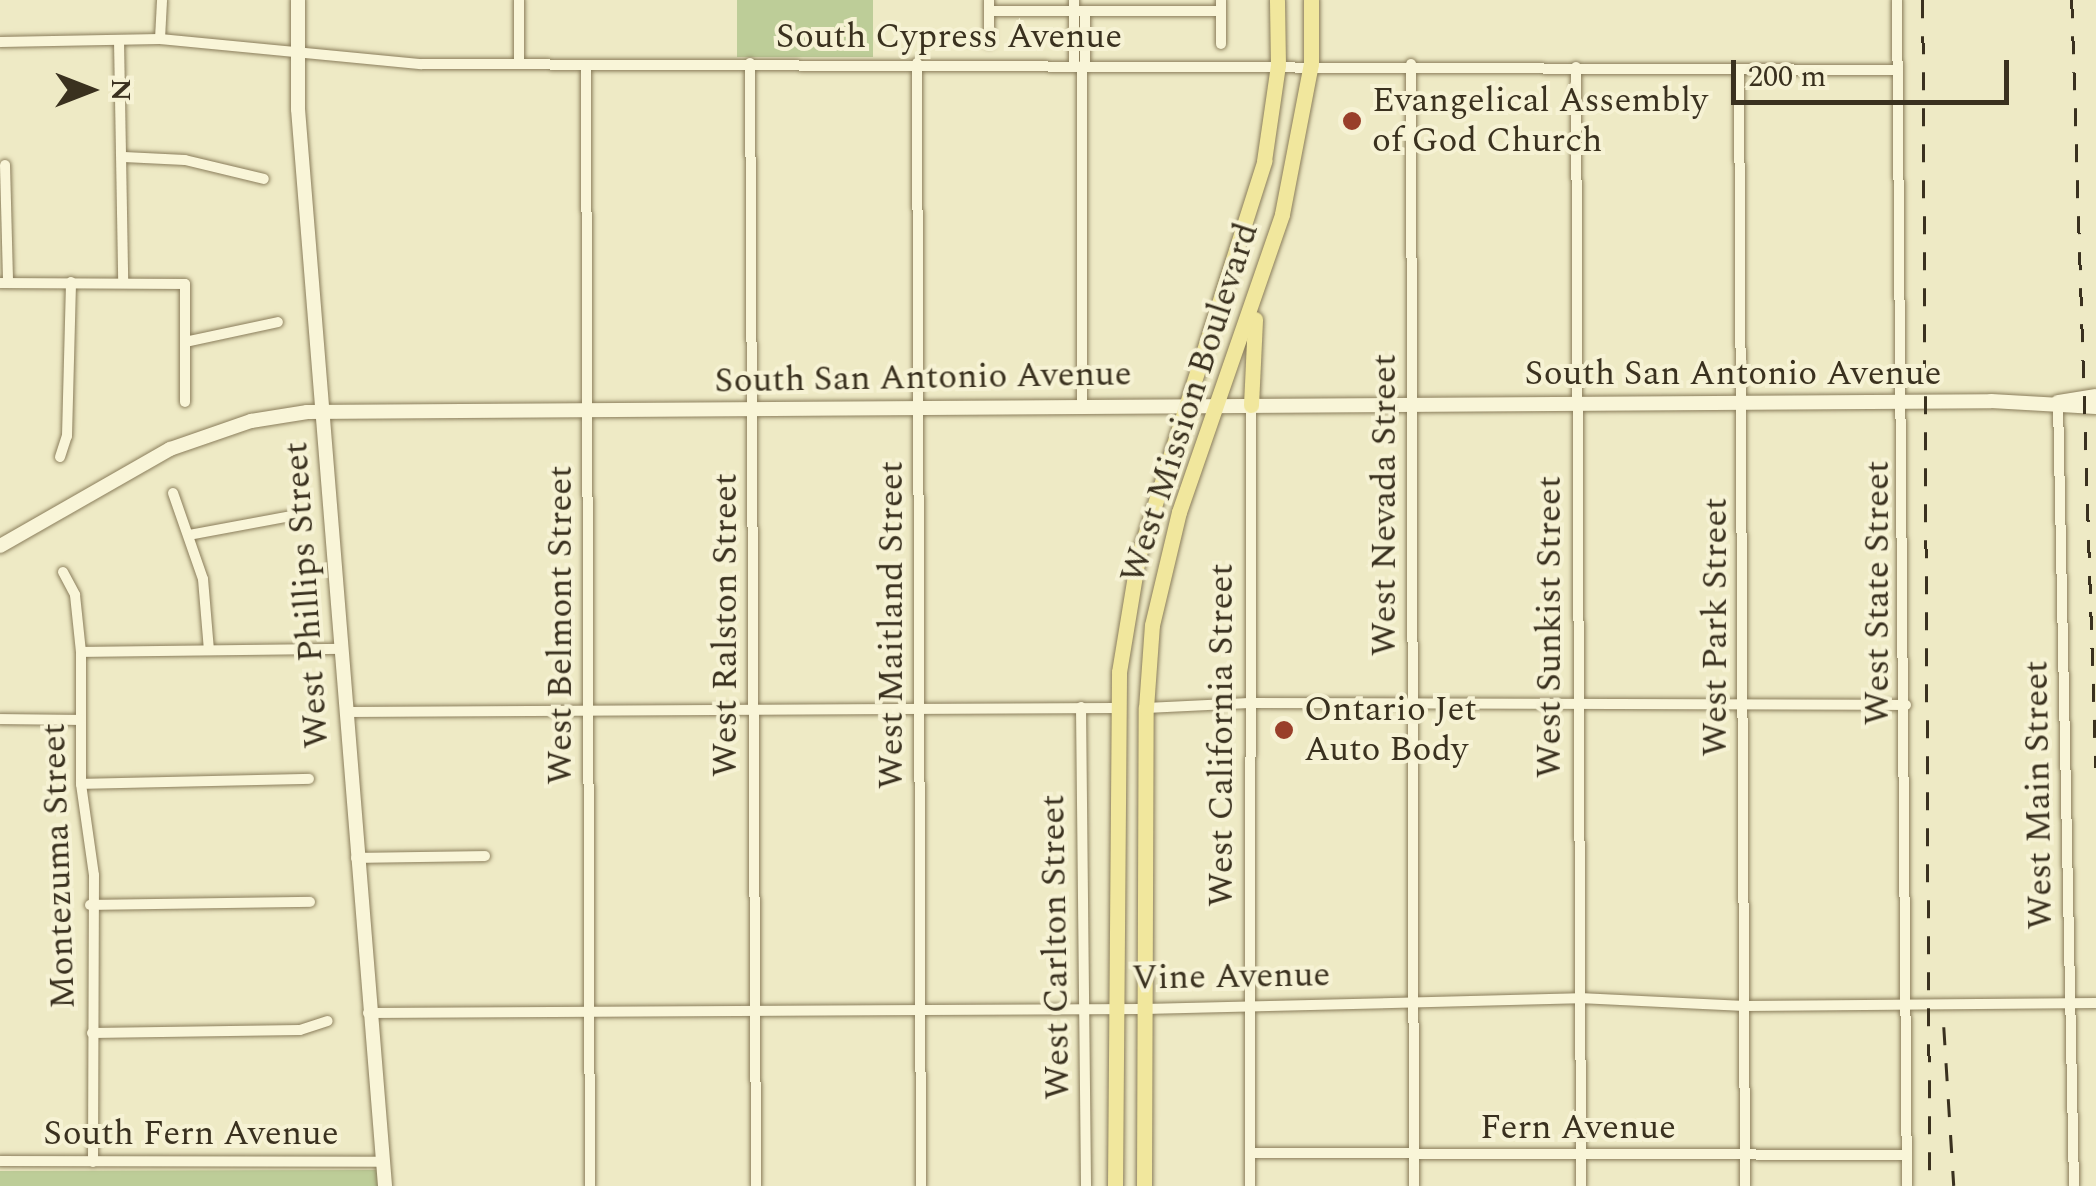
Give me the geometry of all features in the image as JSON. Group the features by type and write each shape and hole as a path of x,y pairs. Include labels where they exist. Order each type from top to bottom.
{"main road":[{"name":"West Mission Boulevard","path":"1115,1186 1116,708 1138,556 1185,405 1246,233 1278,64 1277,0"},
{"name":"West Mission Boulevard","path":"1144,1186 1146,708 1161,587 1179,512 1256,303 1282,214 1311,64 1311,0"},
{"path":"1251,405 1256,303"}],"street":[{"path":"160,40 162,0"},
{"name":"West Phillips Street","path":"298,0 296,54 368,1013 385,1186"},
{"path":"519,0 519,64"},
{"name":"West State Street","path":"1897,0 1905,403 1908,1186"},
{"path":"990,43 989,6 1221,5 1221,44"},
{"path":"1078,7 1082,404"},
{"path":"119,40 124,156 123,280"},
{"name":"South Cypress Avenue","path":"0,42 160,40 296,54 519,64 1411,64 1898,70"},
{"name":"West Ralston Street","path":"750,63 756,1186"},
{"name":"West Belmont Street","path":"586,64 590,1186"},
{"name":"West Maitland Street","path":"917,64 921,1186"},
{"name":"West Nevada Street","path":"1411,64 1414,1186"},
{"name":"West Sunkist Street","path":"1576,67 1580,1186"},
{"name":"West Park Street","path":"1739,69 1744,404 1745,1186"},
{"path":"124,156 185,160 264,180"},
{"path":"6,166 4,282 123,280 185,284 185,402"},
{"path":"60,457 67,436 71,282"},
{"path":"185,342 278,322"},
{"name":"South San Antonio Avenue","path":"2058,402 2096,396"},
{"name":"South San Antonio Avenue","path":"0,546 170,449 251,421 324,412 754,411 1082,404 1578,406 2058,402 2096,407"},
{"name":"West Main Street","path":"2058,402 2074,1186"},
{"name":"West California Street","path":"1250,1186 1251,405"},
{"path":"173,493 202,579 209,650"},
{"path":"189,536 292,516"},
{"name":"Montezuma Street","path":"62,572 75,595 81,652 81,784 94,876 90,904 93,1162"},
{"path":"81,652 342,649"},
{"path":"1146,708 1249,702 1906,705"},
{"path":"346,712 588,706 1116,708"},
{"name":"West Carlton Street","path":"1081,707 1086,1186"},
{"path":"0,719 80,720"},
{"path":"81,784 309,779"},
{"path":"356,858 485,856"},
{"path":"90,904 310,902"},
{"name":"Vine Avenue","path":"368,1013 1084,1005 1144,1009 1248,1002 1579,998 1745,1006 2096,1003"},
{"path":"92,1033 300,1030 328,1021"},
{"name":"Fern Avenue","path":"1250,1153 1581,1158 1907,1156"},
{"name":"South Fern Avenue","path":"0,1161 382,1162"}],"green space":[{"path":"737,0 873,0 873,57 737,57"},
{"path":"377,1170 378,1186 0,1186 0,1171"}],"railway":[{"path":"1923,0 1930,1186"},
{"path":"2072,0 2096,768"},
{"path":"1944,1027 1954,1186"}],"place":[{"name":"Evangelical Assembly of God Church","path":"1352,121"},
{"name":"Ontario Jet Auto Body","path":"1284,730"}]}
